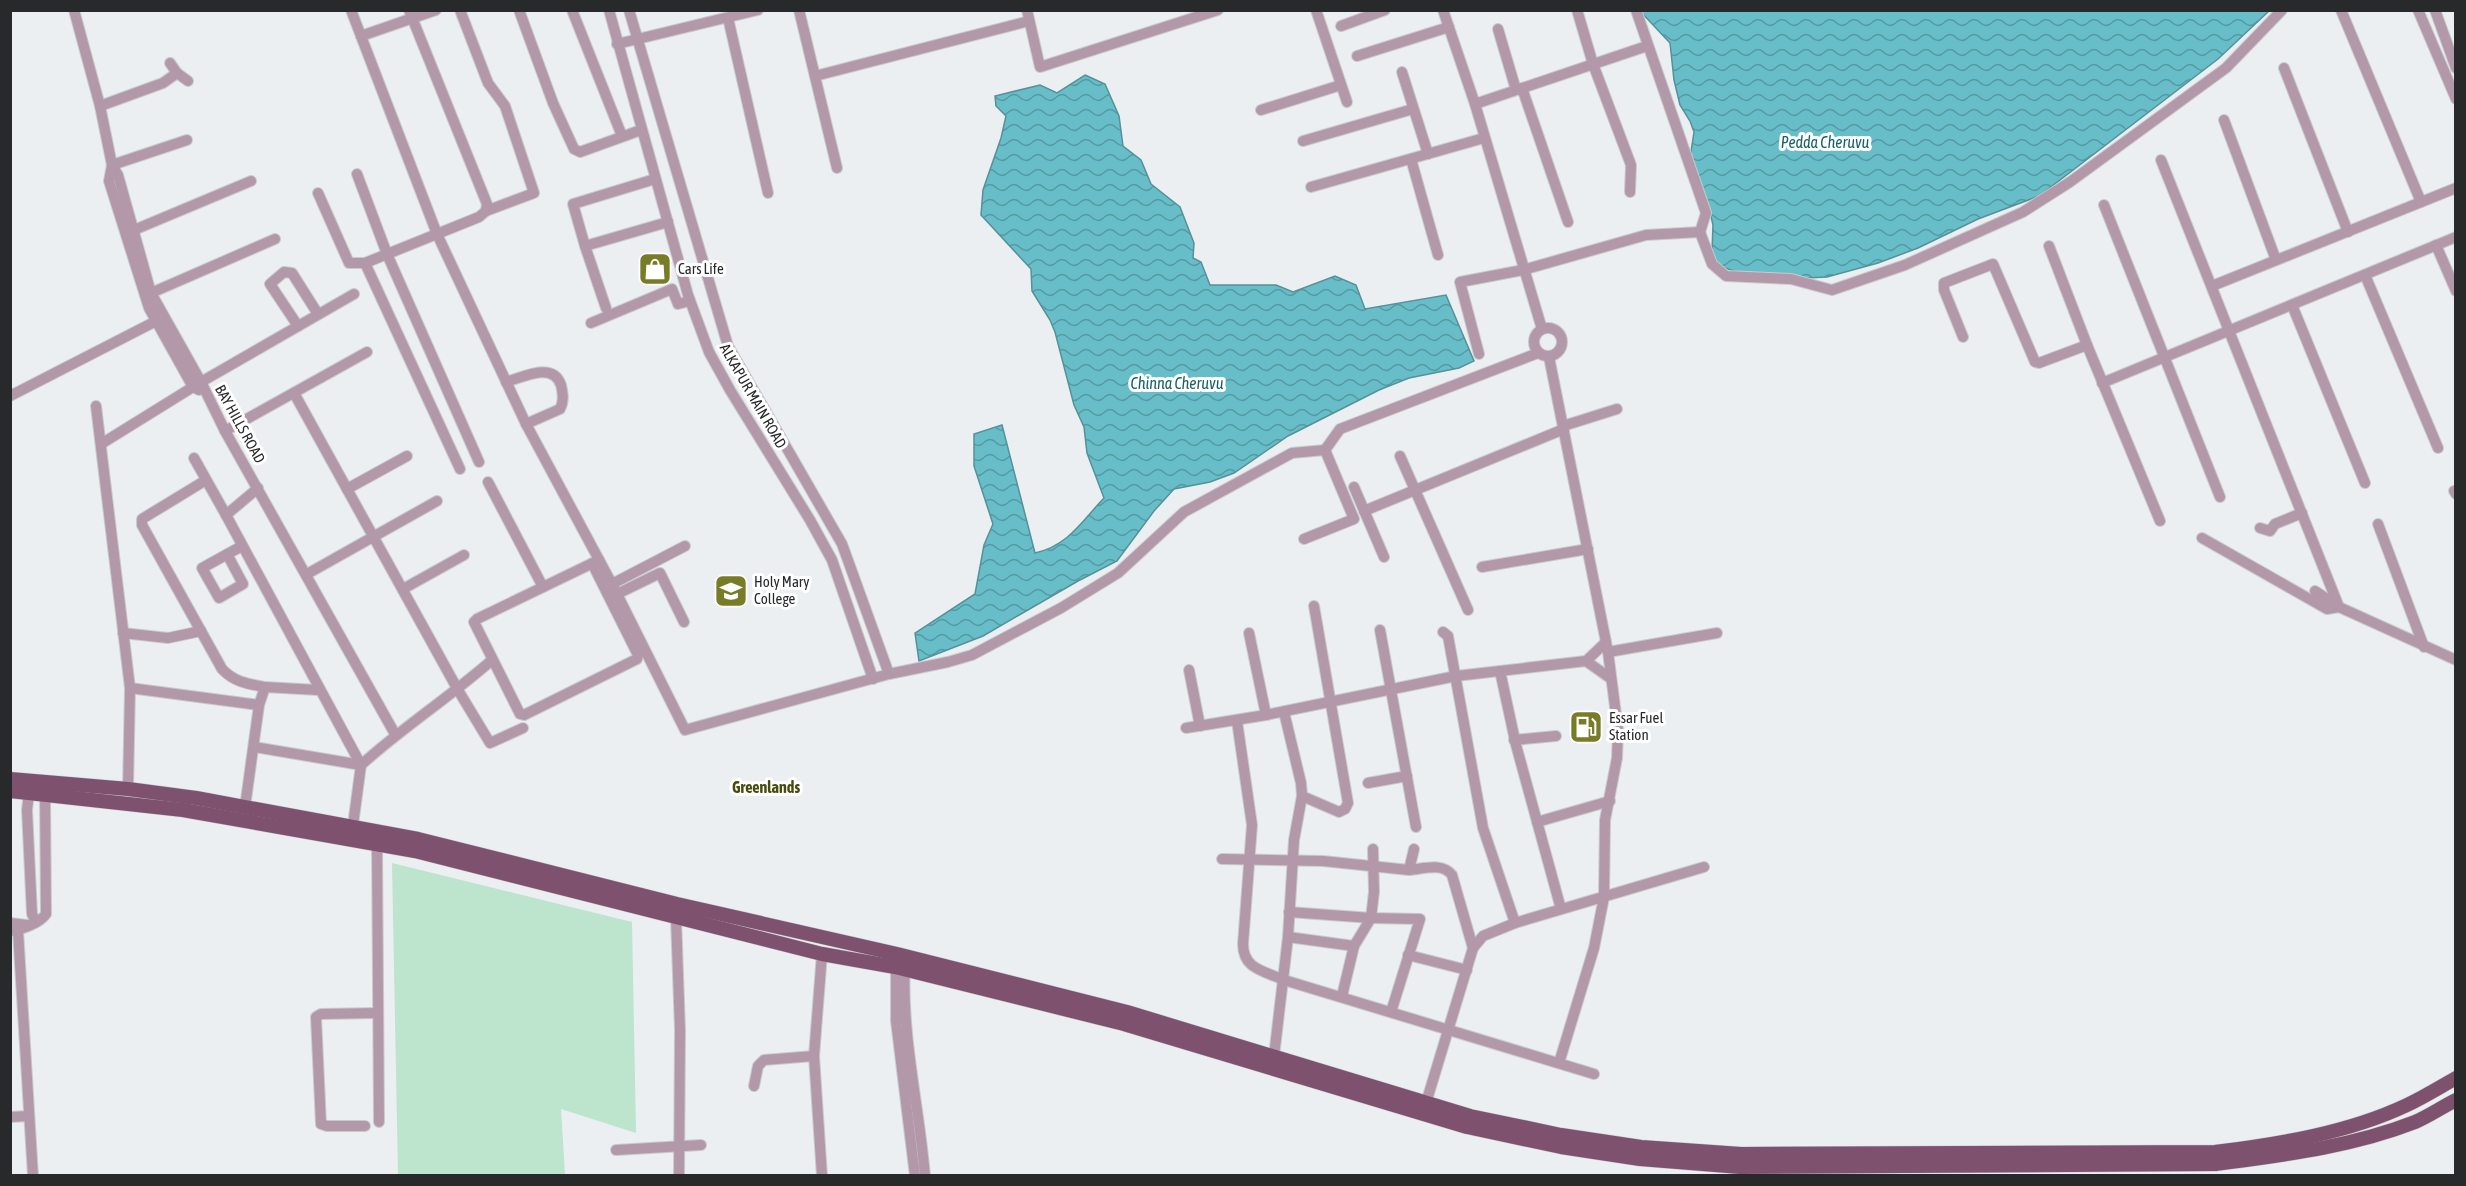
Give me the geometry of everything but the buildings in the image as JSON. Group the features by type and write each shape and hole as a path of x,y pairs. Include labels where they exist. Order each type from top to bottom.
{"main road":[{"path":"10,779 415,850 822,954 901,962 1128,1012 1470,1116 1561,1135 1641,1147 1730,1154 2215,1152 2277,1144 2359,1123 2407,1105 2456,1078"},
{"path":"10,791 45,794 128,789 354,825 418,838 901,962 1124,1024 1467,1128 1561,1148 1640,1159 1740,1167 2216,1164 2279,1156 2361,1140 2416,1121 2456,1100"}],"street":[{"path":"74,10 100,106 112,165 118,175 151,293 160,319 197,384"},
{"path":"351,10 437,234 526,424 596,562 638,656 637,659 524,715 520,714 474,622 596,562"},
{"path":"361,36 410,14 436,10"},
{"path":"318,194 345,259 349,263 365,263 534,193 505,106 488,83 460,10"},
{"path":"519,10 553,103 574,149 580,152 642,130"},
{"path":"572,10 622,136"},
{"name":"ALKAPUR MAIN ROAD","path":"609,10 690,301 715,363 810,519 831,560 873,680"},
{"name":"ALKAPUR MAIN ROAD","path":"629,10 732,353 842,544 890,674"},
{"path":"617,44 758,10"},
{"path":"799,10 837,168"},
{"path":"1179,10 1182,22"},
{"path":"815,76 1028,16 1040,67 1218,10"},
{"path":"1316,10 1347,102"},
{"path":"1341,26 1385,10"},
{"path":"1443,10 1475,104 1542,329"},
{"path":"1577,10 1593,64 1631,165 1630,192"},
{"path":"1636,10 1706,213 1700,232 1712,264 1726,276 1791,279 1832,290 1905,265 2023,212 2070,182 2226,68 2282,10"},
{"path":"2341,10 2421,202"},
{"path":"2418,10 2456,99"},
{"path":"2435,10 2456,68"},
{"path":"410,14 487,204 486,211"},
{"path":"728,18 768,193"},
{"path":"1357,56 1449,27"},
{"path":"1497,29 1568,222"},
{"path":"1475,104 1647,46"},
{"path":"170,63 177,74 188,81"},
{"path":"2284,68 2348,232"},
{"path":"1402,72 1428,154"},
{"path":"100,106 163,83 177,74"},
{"path":"1261,110 1341,85"},
{"path":"1304,141 1413,109"},
{"path":"2224,120 2276,260"},
{"path":"1311,187 1484,138"},
{"path":"112,165 187,140"},
{"path":"1410,159 1438,255"},
{"path":"2161,160 2339,607"},
{"path":"112,165 109,181 149,308 160,319"},
{"path":"357,174 387,254 479,462"},
{"path":"606,308 573,204 655,179"},
{"path":"134,230 250,181"},
{"path":"2212,286 2456,188"},
{"path":"2104,205 2220,496"},
{"path":"585,246 668,222"},
{"path":"1479,354 1460,282 1523,270 1646,235 1700,232"},
{"path":"2102,383 2456,237"},
{"path":"151,293 275,239"},
{"path":"2436,245 2456,291"},
{"path":"2049,246 2102,383 2160,521"},
{"path":"365,263 460,469"},
{"path":"1963,337 1944,290 1944,283 1993,264 1997,267 2036,362 2039,363 2087,345"},
{"path":"298,326 270,284 284,272 292,273 318,314"},
{"path":"2365,275 2438,448"},
{"path":"591,323 672,289 678,304 690,301"},
{"path":"101,444 197,384 354,294"},
{"path":"2292,305 2365,483"},
{"path":"10,396 160,319"},
{"path":"1538,353 1534,340 1542,329"},
{"path":"1542,329 1554,329 1562,339 1561,349 1549,357"},
{"path":"225,431 367,352"},
{"path":"715,363 732,353"},
{"path":"596,562 614,589 685,730 890,674 972,655 1062,608 1118,573 1184,512 1292,453 1325,450 1340,429 1538,353 1549,357"},
{"path":"1549,357 1607,647 1618,738 1617,758 1605,820 1604,897 1594,948 1559,1063"},
{"path":"507,382 544,372 554,374 559,380 563,402 560,409 526,424"},
{"name":"BAY HILLS ROAD","path":"197,384 206,395 258,488 226,515"},
{"path":"294,393 458,690 490,743 523,728"},
{"path":"96,406 130,688 128,789"},
{"path":"1364,511 1563,428 1617,409"},
{"path":"1304,539 1354,519 1325,450"},
{"path":"347,489 407,456"},
{"path":"1400,456 1468,610"},
{"path":"194,458 318,690 361,765 354,825"},
{"path":"206,480 142,519 142,525 222,669 229,676 242,683 265,687 318,690"},
{"path":"488,482 543,587"},
{"path":"258,488 395,734"},
{"path":"1354,488 1384,557"},
{"path":"307,574 437,501"},
{"path":"2260,528 2270,531 2275,524 2302,513"},
{"path":"2378,524 2424,647"},
{"path":"2202,538 2327,609 2339,607"},
{"path":"226,554 242,546"},
{"path":"614,589 685,546"},
{"path":"1482,567 1588,549"},
{"path":"403,589 464,555"},
{"path":"614,589 660,573 684,622"},
{"path":"2315,591 2339,607 2456,660"},
{"path":"1302,796 1339,812 1345,809 1348,803 1314,606"},
{"path":"1380,630 1416,827"},
{"path":"123,633 168,638 201,631"},
{"path":"1443,632 1449,636 1483,828 1515,923"},
{"path":"1249,633 1266,716"},
{"path":"1186,728 1266,716 1456,676 1586,661 1607,647 1717,633"},
{"path":"361,765 395,734 458,690 492,660"},
{"path":"1586,661 1611,678"},
{"path":"1189,670 1200,726"},
{"path":"1500,671 1514,740 1561,909"},
{"path":"245,807 259,705 265,687"},
{"path":"130,688 259,705"},
{"path":"1274,1056 1288,937 1292,860 1302,796 1284,712"},
{"path":"1237,721 1251,808 1252,832 1243,957 1247,963 1284,980 1594,1074"},
{"path":"1514,740 1556,736"},
{"path":"254,747 361,765"},
{"path":"1368,783 1407,776"},
{"path":"20,926 33,915 27,810 29,793"},
{"path":"20,926 46,914 45,794"},
{"path":"1537,822 1610,801"},
{"path":"377,844 378,1122"},
{"path":"1342,996 1354,946 1371,918 1374,892 1373,849"},
{"path":"1409,870 1414,849"},
{"path":"1222,859 1292,860 1409,870 1440,867 1448,870 1452,875 1473,948"},
{"path":"1426,1102 1473,948 1483,936 1515,923 1704,867"},
{"path":"1289,912 1420,919 1390,1012"},
{"path":"676,918 680,1030 679,1176"},
{"path":"20,926 33,1176"},
{"path":"1288,937 1354,946"},
{"path":"822,954 814,1056 822,1176"},
{"path":"1408,955 1467,970"},
{"path":"901,962 902,1030 920,1174"},
{"path":"365,1126 321,1124 316,1017 321,1014 378,1013"},
{"path":"754,1086 758,1066 764,1060 814,1056"},
{"path":"10,1117 29,1116"},
{"path":"616,1150 701,1145"}],"green space":[{"path":"392,863 632,922 636,1133 561,1109 565,1175 398,1175"}],"water":[{"name":"Pedda Cheruvu","path":"1640,11 2269,11 2218,59 2039,196 1978,219 1918,248 1878,263 1827,277 1807,278 1737,272 1722,267 1715,260 1712,251 1713,225 1709,208 1690,158 1694,132 1680,105 1674,80 1670,43"},
{"name":"Chinna Cheruvu","path":"1085,75 1105,84 1119,116 1123,146 1141,160 1151,184 1180,207 1194,243 1193,258 1201,262 1210,285 1276,285 1293,292 1335,276 1356,285 1365,309 1446,295 1474,361 1459,368 1409,378 1379,390 1288,436 1234,473 1210,482 1174,489 1154,511 1117,561 983,636 919,661 915,633 975,594 984,545 993,524 974,466 974,434 1002,425 1035,553 1047,550 1066,539 1104,498 1087,453 1084,427 1074,405 1055,332 1032,291 1031,269 981,215 983,190 1006,116 996,106 995,96 1040,85 1057,93"}],"place":[{"name":"Cars Life","path":"655,269"},
{"name":"Holy Mary College","path":"731,591"},
{"name":"Essar Fuel Station","path":"1586,727"}],"district":[{"name":"Greenlands","path":"766,787"}]}
